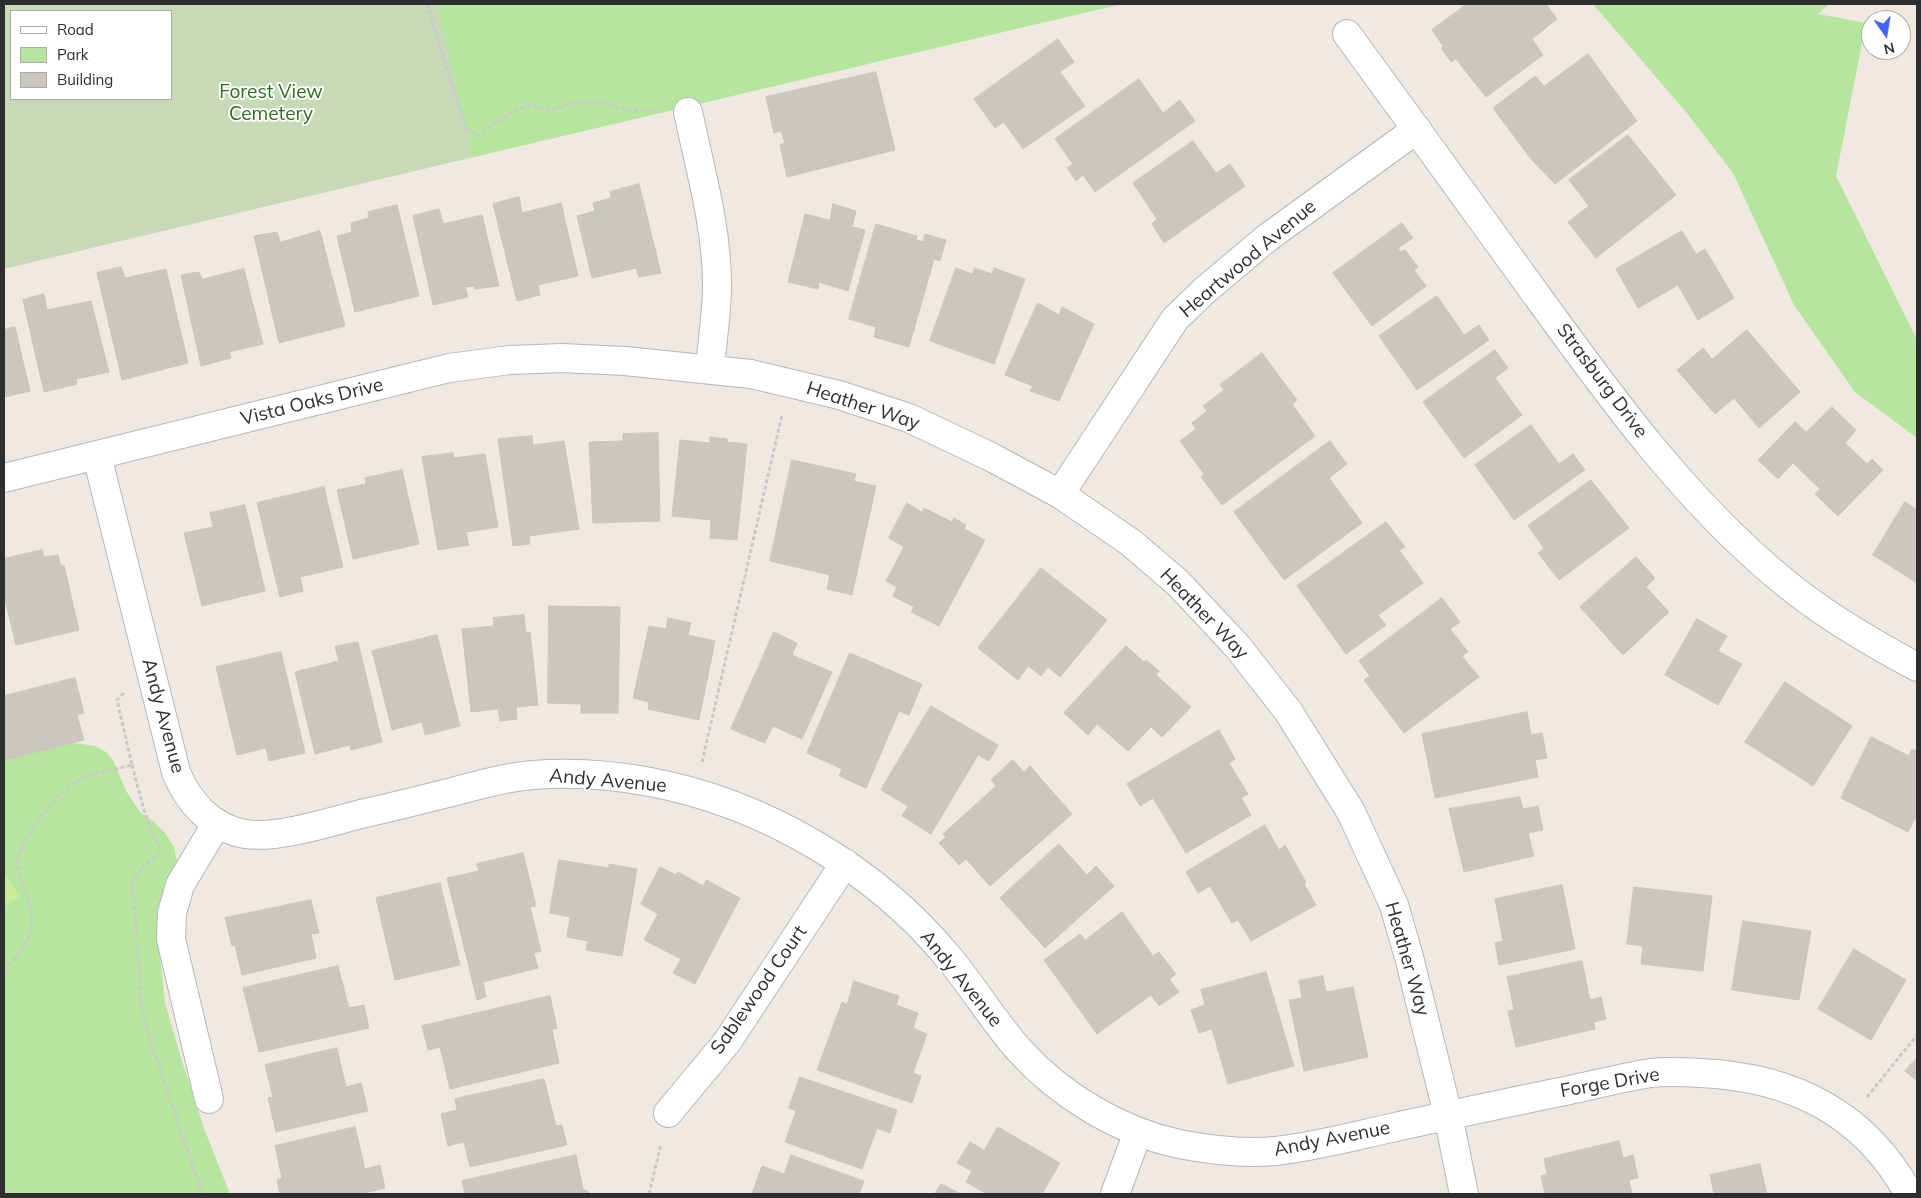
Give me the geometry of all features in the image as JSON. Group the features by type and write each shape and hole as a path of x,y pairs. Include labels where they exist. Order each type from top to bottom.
{"street":[{"name":"Strasburg Drive","path":"1347,34 1590,368 1694,498 1727,532 1783,582 1857,634 1917,667"},
{"path":"688,112 707,201 714,249 717,286 710,369"},
{"name":"Heartwood Avenue","path":"1060,494 1175,319 1204,291 1267,238 1416,129"},
{"name":"Vista Oaks Drive","path":"4,478 449,368 518,360 562,358 626,361"},
{"name":"Heather Way","path":"626,361 751,374 839,394 909,418 991,457 1060,494 1130,542 1178,584 1238,646 1288,711 1351,812 1394,905 1409,957 1448,1115 1464,1194"},
{"name":"Andy Avenue","path":"97,456 176,772 182,788 192,803 217,823 234,831 250,835 281,832 326,823 480,785 531,775 586,775 644,781 695,791 775,822 845,863 895,902 948,957 980,1001 1020,1050 1044,1075 1075,1099 1138,1132 1177,1143 1250,1152 1278,1151 1448,1115"},
{"path":"209,1099 170,939 172,913 180,885 217,823"},
{"name":"Sablewood Court","path":"668,1113 727,1042 845,863"},
{"name":"Forge Drive","path":"1448,1115 1654,1073 1682,1072 1734,1075 1777,1085 1812,1099 1849,1120 1872,1141 1897,1171 1909,1194"},
{"path":"1115,1194 1138,1132"}],"path":[{"path":"427,4 466,129 478,135 512,112 528,105 551,110 579,102 603,102 629,110 688,112"},
{"path":"695,791 789,383"},
{"path":"150,669 117,700 144,810 158,845 168,857 188,871"},
{"path":"4,970 26,944 32,930 33,917 18,864 22,844 66,789 84,778 132,765"},
{"path":"1849,1120 1917,1035"},
{"path":"649,1194 668,1113"}],"green space":[{"name":"Forest View Cemetery","path":"4,4 1122,4 4,268"},
{"name":"Forest View Cemetery","path":"4,4 437,4 472,157 4,269"},
{"path":"1593,4 1829,4 1818,14 1861,22 1861,48 1836,176 1917,340 1917,438 1855,392 1794,305 1733,173 1686,112"},
{"path":"76,743 95,746 106,752 113,760 126,791 140,812 165,833 174,847 179,870 161,931 160,956 165,1003 205,1131 230,1194 4,1194 4,756 32,748"},
{"path":"4,874 20,896 4,907"}],"building":[{"path":"1467,4 1546,4 1557,19 1532,39 1543,55 1486,97 1456,59 1451,62 1432,30"},
{"path":"1058,39 1074,62 1060,72 1085,106 1023,149 1004,122 995,128 974,99"},
{"path":"1588,54 1637,121 1555,184 1531,159 1493,108 1535,76 1544,86"},
{"path":"876,72 895,150 787,177 780,145 785,143 781,131 774,133 766,97"},
{"path":"1139,79 1163,113 1180,100 1195,121 1095,192 1083,175 1076,181 1067,168 1073,164 1055,139"},
{"path":"1628,135 1676,195 1596,258 1568,222 1589,206 1569,180"},
{"path":"1193,141 1216,173 1230,164 1245,186 1164,243 1152,224 1157,219 1133,183"},
{"path":"639,184 661,273 639,277 636,268 592,278 577,216 595,211 593,203 611,198 610,192"},
{"path":"519,197 522,213 561,203 578,276 538,285 540,295 517,301 493,204"},
{"path":"833,204 856,211 852,227 865,230 848,291 819,282 818,289 788,282 805,214 830,220"},
{"path":"397,205 419,296 355,312 337,236 352,232 351,223 369,218 368,212"},
{"path":"439,209 443,224 482,215 499,286 475,289 474,286 465,287 468,297 433,305 413,216"},
{"path":"1402,223 1413,238 1398,248 1401,252 1405,250 1418,267 1414,270 1426,286 1372,326 1333,273"},
{"path":"876,224 917,236 916,240 923,242 925,234 946,240 940,261 934,259 909,347 874,337 876,327 849,319"},
{"path":"320,231 345,326 279,343 254,236 277,232 280,242"},
{"path":"1682,231 1696,254 1705,249 1734,298 1698,320 1678,285 1638,308 1616,269"},
{"path":"121,267 125,278 166,269 188,363 122,380 97,273"},
{"path":"956,268 972,274 975,268 992,274 994,268 1025,279 994,364 930,341"},
{"path":"244,269 263,344 229,352 231,358 201,366 181,275 199,272 202,279"},
{"path":"44,294 47,310 91,301 109,372 76,379 77,384 44,392 23,300"},
{"path":"1437,296 1464,335 1479,325 1489,340 1417,390 1379,336"},
{"path":"1038,303 1059,315 1062,307 1094,324 1059,401 1030,391 1033,386 1005,375"},
{"path":"15,327 30,391 4,397 4,330"},
{"path":"1747,330 1800,392 1759,428 1734,398 1715,414 1677,370 1703,348 1712,359"},
{"path":"1495,350 1508,368 1495,378 1522,415 1464,458 1423,402"},
{"path":"1262,353 1297,400 1292,404 1315,436 1222,505 1201,477 1204,474 1180,441 1196,429 1192,423 1207,411 1203,406 1224,390 1220,385"},
{"path":"1832,407 1856,430 1845,443 1867,464 1872,459 1883,470 1838,516 1815,494 1820,489 1793,463 1778,479 1758,460 1795,422 1806,432"},
{"path":"1531,425 1559,464 1573,454 1585,470 1514,520 1475,465"},
{"path":"658,433 660,521 593,523 589,442 623,441 623,434"},
{"path":"532,436 533,445 564,441 579,529 529,536 530,544 513,546 498,439"},
{"path":"710,437 727,439 727,442 747,444 737,540 710,538 711,520 672,516 680,440 710,443"},
{"path":"1330,441 1347,464 1329,478 1362,523 1284,580 1234,512"},
{"path":"453,453 454,458 485,454 498,527 466,532 469,545 438,550 422,457"},
{"path":"792,460 856,474 854,481 876,486 852,595 827,589 830,575 770,561"},
{"path":"402,470 419,544 353,559 337,490 366,484 365,478"},
{"path":"1591,480 1629,528 1559,580 1538,553 1544,548 1528,526"},
{"path":"324,487 343,567 300,577 303,591 280,597 257,503"},
{"path":"1905,502 1917,510 1917,583 1873,555"},
{"path":"907,503 922,512 924,508 952,522 954,518 966,525 964,529 985,540 939,626 911,612 914,607 893,596 897,587 886,581 904,547 889,538"},
{"path":"245,505 265,591 202,606 184,533 213,527 210,513"},
{"path":"1386,522 1405,547 1399,550 1423,583 1378,615 1386,625 1346,654 1297,586"},
{"path":"42,550 44,557 58,555 61,566 64,565 79,630 16,645 4,595 4,559"},
{"path":"1636,557 1655,578 1646,587 1669,612 1623,655 1580,607"},
{"path":"1041,568 1107,620 1060,677 1048,667 1041,676 1028,666 1018,680 978,648"},
{"path":"1442,598 1460,622 1450,629 1468,652 1462,656 1479,677 1404,733 1364,680 1370,676 1359,661"},
{"path":"549,606 620,607 618,713 581,713 581,704 548,703"},
{"path":"524,615 526,633 530,632 538,705 516,707 517,719 500,721 498,709 471,712 462,629 494,626 493,618"},
{"path":"668,618 691,623 688,635 715,641 699,720 648,709 649,702 633,698 649,626 666,629"},
{"path":"1697,619 1727,636 1718,651 1742,664 1718,705 1665,675"},
{"path":"774,632 797,643 792,655 832,672 802,739 773,726 765,743 731,729"},
{"path":"437,635 460,726 425,735 422,722 392,730 372,651"},
{"path":"358,642 382,742 351,750 350,745 315,754 295,672 339,661 335,647"},
{"path":"1126,646 1144,662 1146,660 1159,671 1156,675 1191,707 1162,737 1151,727 1128,751 1097,724 1088,735 1064,713"},
{"path":"281,652 305,753 269,761 266,748 237,755 216,667"},
{"path":"850,653 922,684 909,715 899,711 866,788 839,776 842,769 807,753"},
{"path":"75,678 84,713 77,715 84,740 4,760 4,696"},
{"path":"1785,682 1852,726 1813,786 1745,742"},
{"path":"931,706 998,745 989,761 978,755 931,834 902,816 908,806 881,790"},
{"path":"1527,712 1531,735 1542,733 1547,758 1535,760 1538,777 1435,798 1422,734"},
{"path":"1219,730 1235,759 1229,763 1248,794 1241,798 1251,815 1186,853 1153,798 1140,806 1127,784"},
{"path":"1871,737 1909,756 1912,749 1917,751 1917,815 1908,832 1841,798"},
{"path":"1013,760 1024,772 1030,766 1072,814 990,886 966,859 959,865 939,843 946,837 943,834 996,786 991,780"},
{"path":"1520,797 1523,809 1538,806 1543,830 1528,833 1534,856 1464,872 1449,809"},
{"path":"1265,825 1279,850 1285,845 1306,882 1304,884 1316,905 1251,941 1238,920 1232,923 1210,886 1198,893 1186,872"},
{"path":"1059,844 1087,875 1096,866 1114,886 1045,948 1000,898"},
{"path":"523,853 536,906 530,907 541,951 534,953 538,968 483,982 486,997 477,1000 447,878 479,871 477,864"},
{"path":"559,860 609,868 609,864 637,869 622,956 586,950 588,941 567,937 570,917 550,913"},
{"path":"660,867 676,875 678,872 703,886 706,880 740,898 695,984 673,973 681,959 644,940 658,914 641,904"},
{"path":"440,883 460,965 395,980 376,898"},
{"path":"1562,885 1575,949 1499,965 1495,943 1503,941 1495,899"},
{"path":"1634,887 1712,896 1703,971 1641,964 1643,946 1627,944"},
{"path":"311,900 319,933 311,934 316,958 242,975 235,945 232,946 225,918"},
{"path":"1122,912 1153,956 1159,952 1176,974 1169,979 1179,992 1159,1006 1151,995 1097,1034 1044,960 1080,934 1085,940"},
{"path":"1743,921 1811,931 1799,1000 1732,990"},
{"path":"1854,949 1906,980 1871,1040 1818,1009"},
{"path":"1582,961 1590,1000 1601,997 1606,1019 1594,1022 1595,1029 1516,1047 1508,1011 1514,1010 1507,977"},
{"path":"338,966 349,1008 364,1005 369,1028 259,1052 243,988"},
{"path":"1266,972 1294,1066 1228,1084 1212,1029 1199,1033 1191,1010 1205,1005 1201,990"},
{"path":"1323,976 1326,992 1353,987 1368,1057 1304,1071 1289,1000 1302,998 1299,981"},
{"path":"854,981 899,996 896,1005 918,1013 913,1028 927,1034 913,1073 921,1076 912,1103 817,1070 842,1002 847,1004"},
{"path":"550,996 557,1028 552,1030 559,1063 450,1089 440,1047 428,1050 422,1026"},
{"path":"337,1048 346,1087 361,1083 368,1111 276,1132 268,1098 273,1097 265,1065"},
{"path":"1917,1058 1917,1081 1905,1071"},
{"path":"800,1077 897,1110 890,1133 877,1128 862,1169 785,1142 796,1111 789,1108"},
{"path":"544,1079 556,1126 562,1125 567,1145 470,1167 464,1142 448,1146 441,1114 457,1110 455,1099"},
{"path":"355,1127 365,1169 380,1165 385,1188 360,1194 280,1194 277,1180 282,1178 275,1146"},
{"path":"998,1127 1060,1163 1042,1194 987,1194 966,1182 972,1171 957,1163 970,1142 984,1150"},
{"path":"1619,1141 1623,1158 1633,1155 1638,1178 1629,1180 1632,1194 1545,1194 1541,1176 1547,1174 1544,1159"},
{"path":"576,1155 583,1189 592,1194 465,1194 462,1181"},
{"path":"791,1155 864,1181 859,1194 752,1194 762,1166 784,1174"},
{"path":"1760,1164 1767,1194 1714,1194 1710,1175"},
{"path":"941,1184 961,1194 935,1194"}]}
